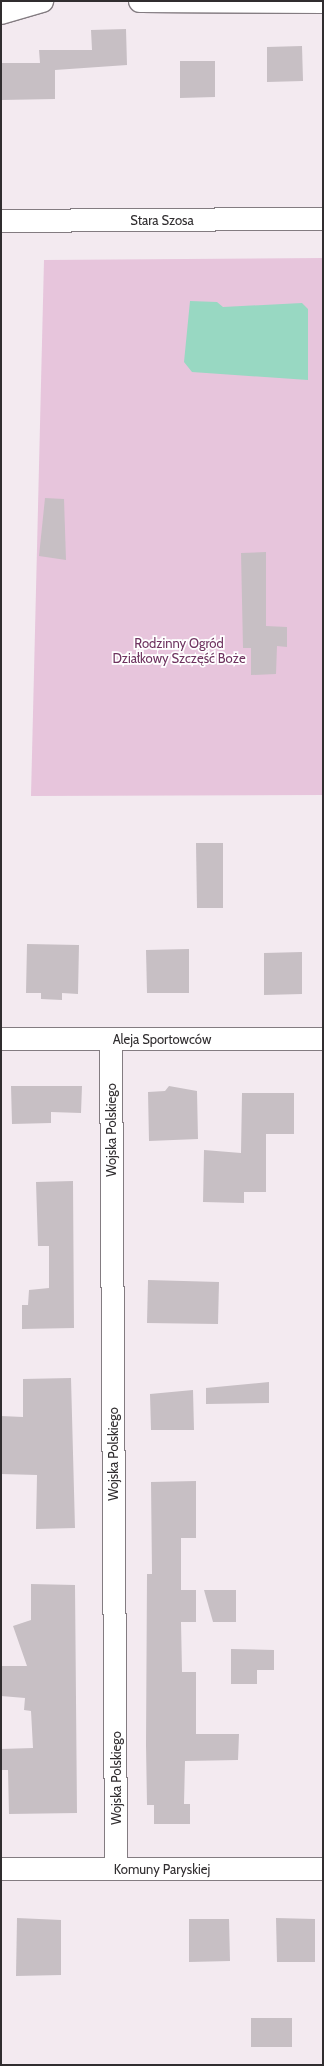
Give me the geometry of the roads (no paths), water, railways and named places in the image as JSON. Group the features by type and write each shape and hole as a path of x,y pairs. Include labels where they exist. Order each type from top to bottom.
{"street":[{"path":"1,14 42,1"},
{"path":"140,1 323,2"},
{"name":"Stara Szosa","path":"1,221 323,219"},
{"name":"Aleja Sportowców","path":"1,1039 323,1039"},
{"name":"Wojska Polskiego","path":"111,1039 116,1870"},
{"name":"Komuny Paryskiej","path":"1,1869 323,1869"}],"park label":[{"name":"Rodzinny Ogród Działkowy Szczęść Boże","path":"179,652"}]}
